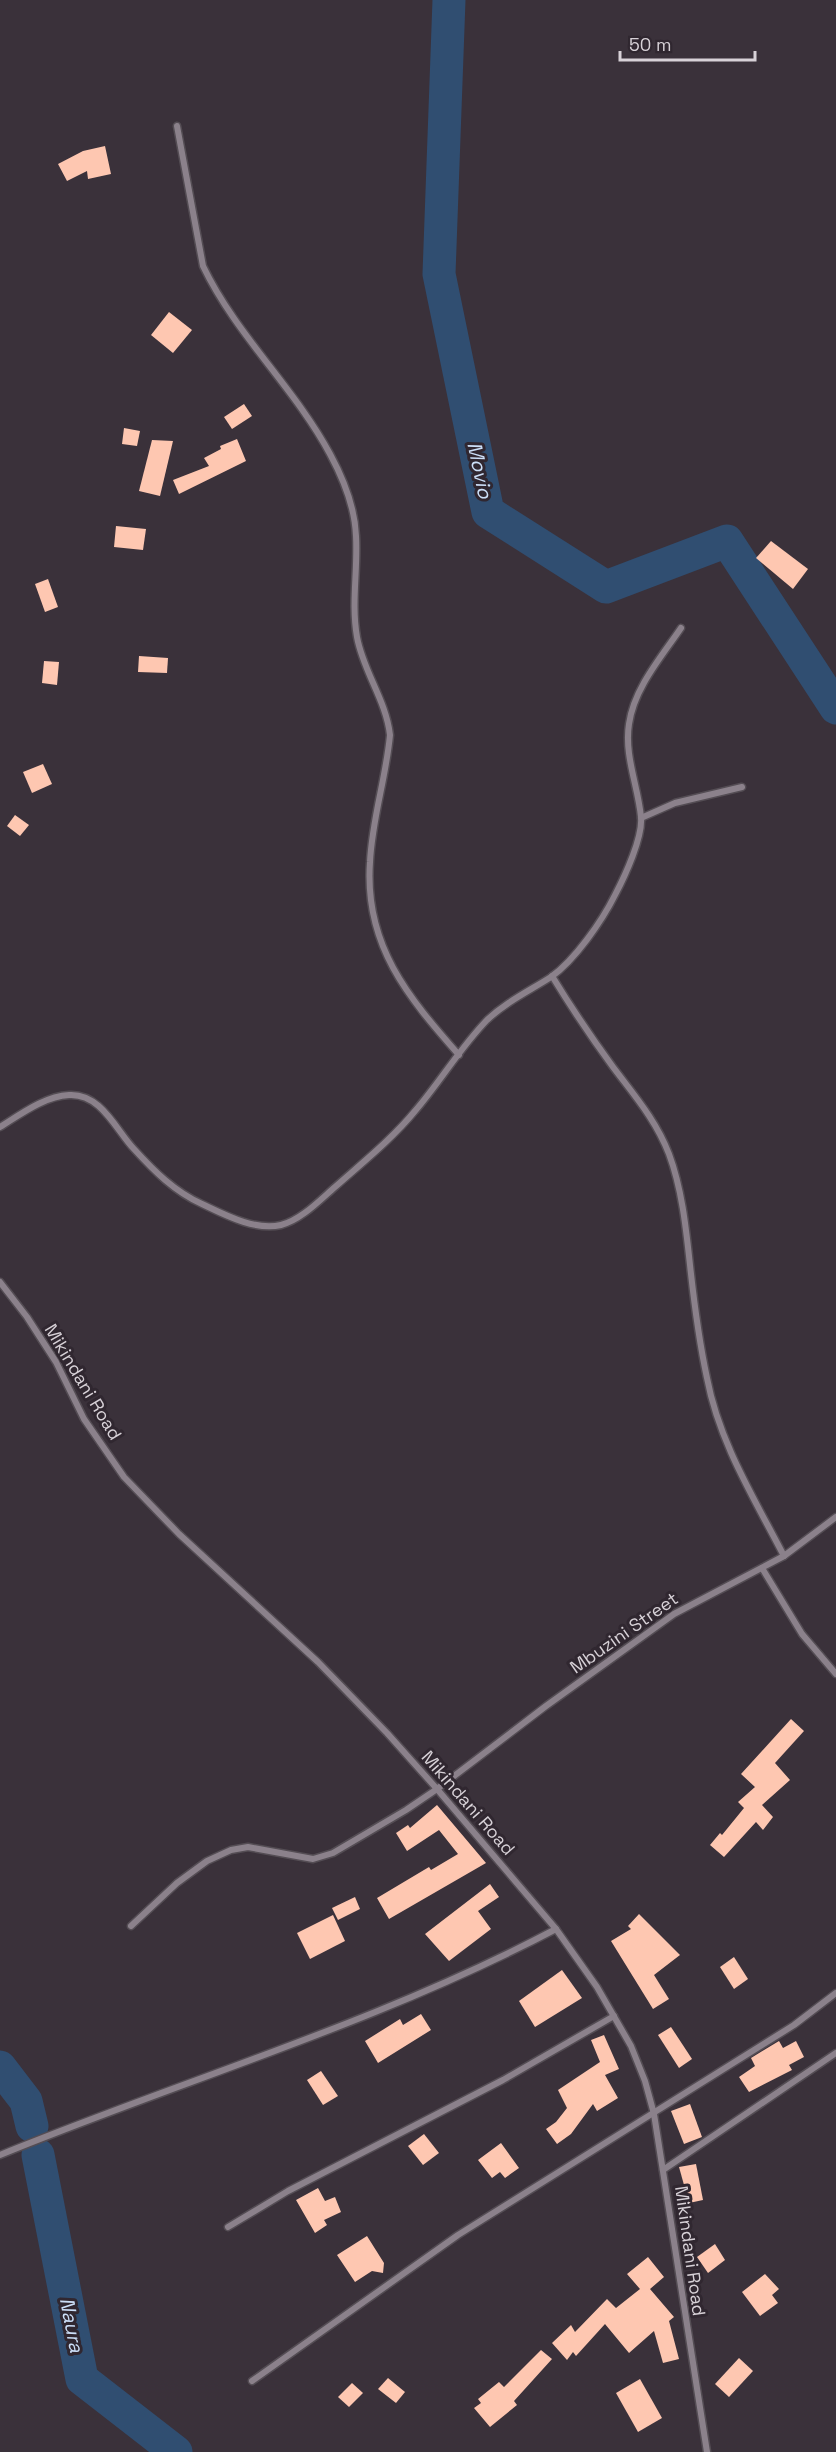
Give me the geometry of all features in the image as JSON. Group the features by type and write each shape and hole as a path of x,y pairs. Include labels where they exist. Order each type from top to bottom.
{"street":[{"path":"177,126 203,266 213,287 233,318 309,417 332,456 349,498 356,535 354,605 356,634 361,657 388,720 390,735 370,861 370,891 374,923 391,967 415,1005 459,1056"},
{"path":"0,1127 58,1096 73,1094 89,1098 102,1108 139,1155 185,1196 232,1218 263,1226 282,1225 300,1215 326,1195 414,1113 489,1018 529,988 552,976 592,932 615,896 639,832 641,818 630,758 629,726 633,705 681,627"},
{"path":"641,818 675,803 742,787"},
{"path":"552,976 662,1136 670,1157 688,1239 705,1366 714,1407 723,1436 784,1556"},
{"name":"Mikindani Road","path":"0,1282 39,1335 56,1362 84,1419 124,1477 179,1534 318,1662 437,1789 556,1929 597,1987 631,2046 645,2081 654,2114 706,2452"},
{"name":"Mbuzini Street","path":"131,1926 177,1883 207,1861 231,1850 248,1847 314,1859 333,1853 437,1789 546,1706 674,1614 784,1556 836,1517"},
{"path":"762,1568 802,1635 836,1674"},
{"path":"0,2155 89,2119 378,2012 494,1962 556,1929"},
{"path":"252,2380 458,2235 794,2025 836,1993"},
{"path":"228,2227 288,2191 503,2080 614,2016"},
{"path":"663,2170 836,2053"}],"building":[{"path":"105,146 111,174 88,179 87,171 67,181 58,164 83,151"},
{"path":"169,312 192,330 173,353 151,335"},
{"path":"244,404 252,416 232,429 224,417"},
{"path":"124,428 140,431 137,446 122,444"},
{"path":"237,439 246,461 179,494 173,480 209,466 204,458 221,449 220,446"},
{"path":"152,440 173,441 160,496 139,491"},
{"path":"116,526 146,529 143,550 114,547"},
{"path":"771,541 808,569 793,589 756,558"},
{"path":"48,579 58,607 45,612 35,584"},
{"path":"139,656 168,658 167,673 138,672"},
{"path":"44,661 59,662 57,685 42,683"},
{"path":"43,764 52,784 32,793 23,772"},
{"path":"15,815 29,825 20,836 7,826"},
{"path":"791,1719 804,1731 775,1763 790,1780 762,1805 773,1817 763,1830 756,1822 724,1857 710,1845 720,1833 722,1835 744,1808 738,1802 755,1787 741,1774"},
{"path":"437,1805 486,1863 389,1919 377,1898 429,1867 431,1870 458,1854 439,1830 407,1851 396,1833 408,1825 410,1828"},
{"path":"490,1884 499,1897 478,1911 491,1929 449,1961 425,1934"},
{"path":"355,1897 360,1909 338,1920 332,1908"},
{"path":"639,1914 680,1955 654,1975 669,1999 653,2009 611,1941 631,1929 628,1926"},
{"path":"333,1915 345,1941 310,1959 297,1933"},
{"path":"734,1957 748,1979 734,1989 720,1967"},
{"path":"562,1970 582,1998 535,2027 519,2001"},
{"path":"421,2014 431,2030 378,2063 365,2041 400,2019 403,2025"},
{"path":"671,2027 692,2059 679,2068 658,2035"},
{"path":"604,2035 619,2069 605,2075 618,2098 597,2111 593,2104 571,2134 557,2144 546,2129 556,2122 567,2108 558,2090 600,2062 591,2040"},
{"path":"779,2041 783,2048 796,2041 804,2057 789,2065 792,2070 749,2092 739,2077 755,2066 751,2058"},
{"path":"321,2071 338,2096 323,2105 307,2080"},
{"path":"690,2104 702,2137 684,2144 671,2111"},
{"path":"424,2134 439,2153 423,2165 408,2146"},
{"path":"501,2143 519,2168 505,2178 500,2172 492,2178 478,2160"},
{"path":"696,2164 703,2200 689,2203 679,2167"},
{"path":"318,2188 325,2201 335,2197 341,2212 324,2220 327,2225 315,2233 296,2200"},
{"path":"367,2236 384,2263 383,2273 372,2271 355,2282 337,2255"},
{"path":"715,2244 725,2260 708,2273 697,2257"},
{"path":"648,2257 664,2277 650,2289 674,2317 669,2321 679,2359 663,2363 654,2331 629,2353 605,2324 576,2356 573,2352 567,2360 552,2343 571,2325 575,2332 607,2299 616,2308 640,2289 627,2274"},
{"path":"765,2274 779,2289 772,2295 778,2303 760,2316 742,2292"},
{"path":"541,2350 552,2359 514,2401 517,2405 490,2427 474,2408 481,2403 478,2399 499,2382 504,2387"},
{"path":"739,2358 753,2371 729,2397 715,2384"},
{"path":"388,2378 405,2392 396,2403 378,2389"},
{"path":"640,2379 662,2418 638,2432 616,2393"},
{"path":"352,2383 363,2393 349,2407 338,2397"}],"waterway":[{"name":"Movio","path":"449,0 439,274 488,512 606,587 727,541 836,708"},
{"name":"Naura","path":"0,2067 26,2101 32,2126"},
{"name":"Naura","path":"38,2155 82,2379 176,2452"}]}
